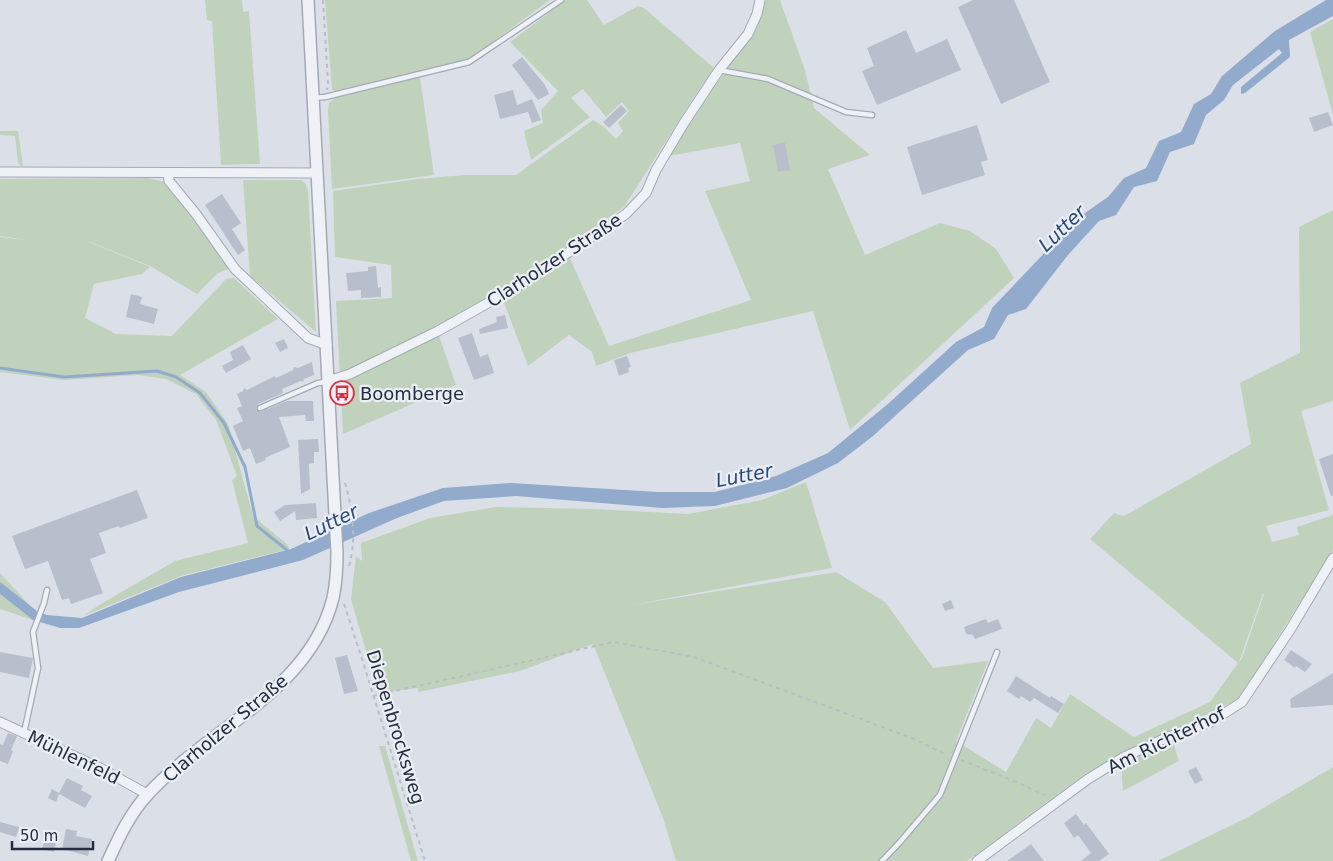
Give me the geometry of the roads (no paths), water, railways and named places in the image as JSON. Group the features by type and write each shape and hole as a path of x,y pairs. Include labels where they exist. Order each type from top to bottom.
{"street":[{"name":"Clarholzer Straße","path":"108,861 122,830 147,794 190,754 257,704 302,661 326,620 333,598 337,553 308,0"},
{"name":"Clarholzer Straße","path":"328,381 350,374 438,331 518,286 626,214 646,193 656,170 719,70 748,34 757,14 760,0"},
{"path":"0,172 317,173"},
{"path":"168,173 169,181 196,214 235,268 308,338 326,345"},
{"name":"Am Richterhof","path":"977,861 1088,779 1124,757 1168,737 1212,722 1242,702 1290,630 1333,558"},
{"name":"Mühlenfeld","path":"0,722 100,768 147,794"}],"lane":[{"path":"313,98 458,66 468,62 561,0"},
{"path":"719,70 768,79 846,112 872,115"},
{"path":"260,408 318,383 328,381"},
{"path":"24,733 38,668 32,632 44,603 47,590"},
{"path":"882,861 940,794 997,652"}],"water":[{"path":"1326,0 1333,0 1333,16 1289,40 1290,57 1245,93 1241,94 1241,87 1282,53 1279,49 1233,85 1224,100 1206,115 1194,144 1170,152 1157,181 1134,187 1116,215 1099,221 1068,255 1026,309 1008,315 994,339 968,350 873,436 838,463 787,488 715,506 662,508 516,496 444,501 397,518 303,560 179,592 79,628 60,628 33,620 0,594 0,582 37,611 47,615 82,618 181,577 291,549 369,513 443,488 511,483 658,492 715,492 776,476 828,453 889,403 956,342 984,327 992,308 1070,226 1108,197 1124,178 1146,168 1159,141 1181,132 1194,104 1211,94 1222,76 1275,31"}],"waterway":[{"path":"0,368 64,377 157,371 176,377 200,393 224,423 245,467 257,526 287,550 287,552"}],"place":[{"name":"Boomberge","path":"342,393"}],"water label":[{"name":"Lutter","path":"1062,228"},
{"name":"Lutter","path":"744,475"},
{"name":"Lutter","path":"331,522"}]}
